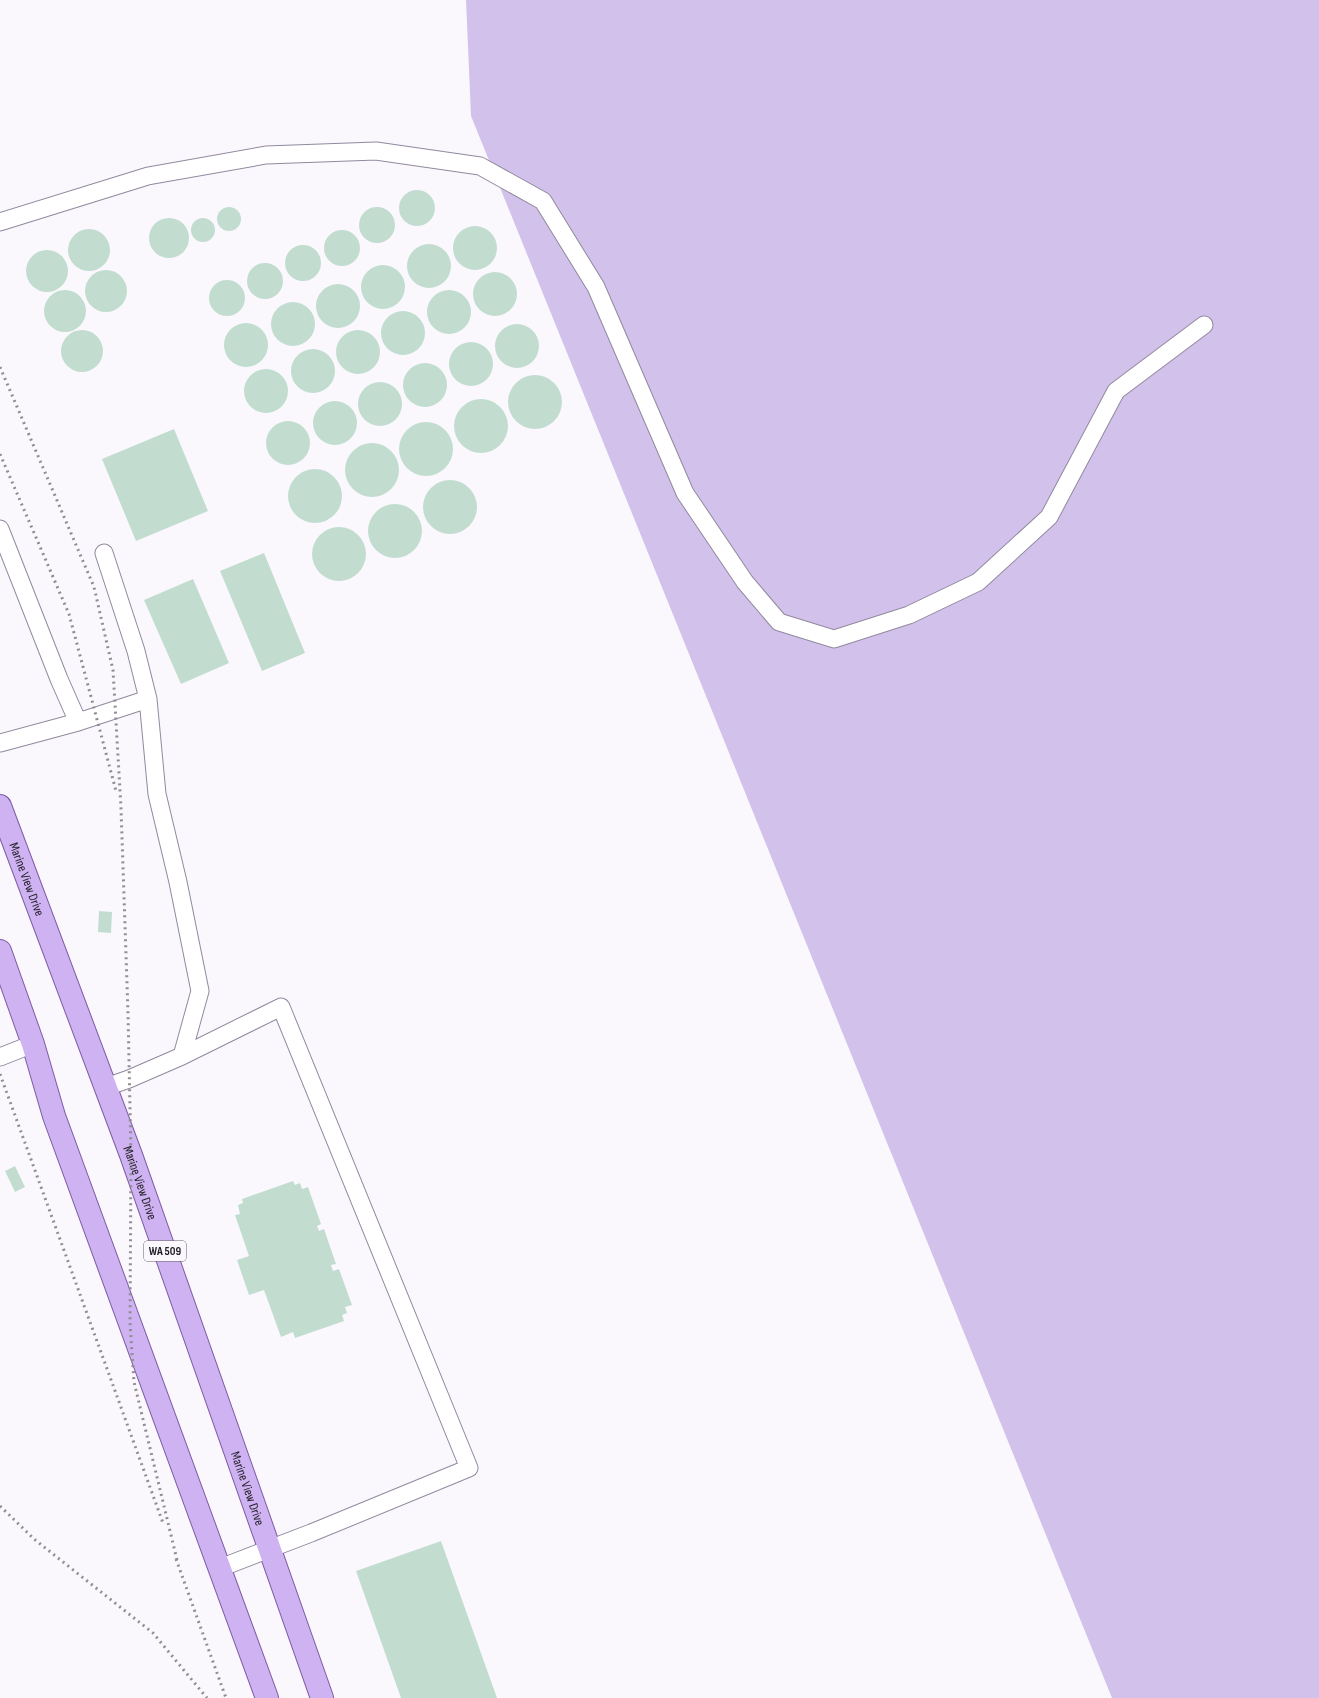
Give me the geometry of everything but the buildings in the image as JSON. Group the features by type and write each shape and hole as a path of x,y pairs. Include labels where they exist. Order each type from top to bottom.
{"main road":[{"name":"Marine View Drive","path":"0,806 131,1155 322,1698"},
{"path":"0,951 33,1044 54,1116 267,1698"}],"lane":[{"path":"0,222 148,176 266,155 376,151 480,166 543,201 596,287 685,493 745,582 779,622 834,639 909,615 978,582 1049,517 1116,391 1204,325"},
{"path":"0,529 59,679 78,722"},
{"path":"104,553 136,651 148,699 158,794 178,882 200,991 182,1056"},
{"path":"0,743 78,722 148,699"},
{"path":"106,1087 129,1079 182,1056 281,1006 469,1468 220,1568"},
{"path":"0,1057 33,1044"}],"shaded area":[{"path":"466,0 1319,0 1319,1698 1112,1698 471,116"}],"railway":[{"path":"0,367 94,587 113,670 121,808 128,1013 131,1155 130,1323 134,1382 178,1564"},
{"path":"0,454 69,614 116,791"},
{"path":"0,1074 163,1523"},
{"path":"0,1506 34,1539 153,1633 207,1698"},
{"path":"176,1559 226,1698"}]}
